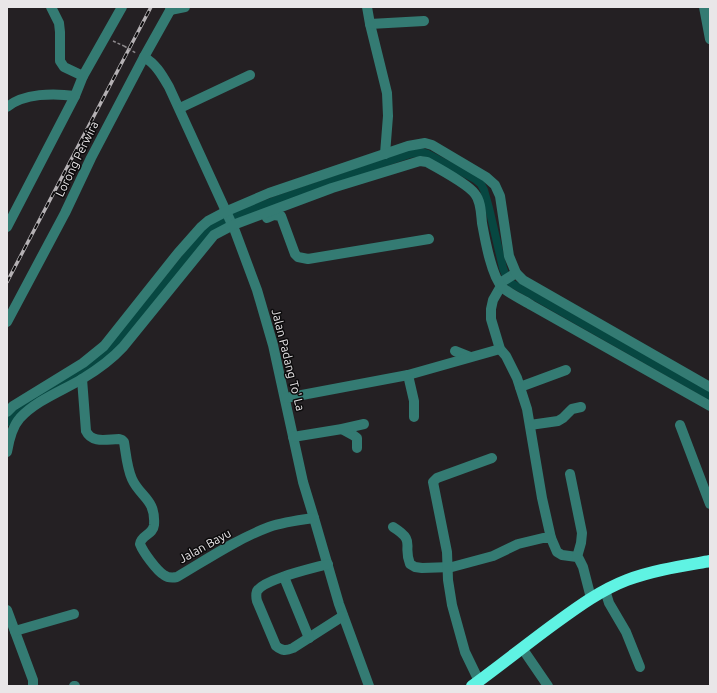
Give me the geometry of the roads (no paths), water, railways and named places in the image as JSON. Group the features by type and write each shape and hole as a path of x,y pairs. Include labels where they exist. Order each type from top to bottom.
{"highway":[{"path":"476,684 522,648 591,598 605,590 628,580 657,571 710,561"}],"street":[{"path":"52,7 60,32 60,61 67,69 83,76"},
{"path":"7,227 75,96 83,76 122,7"},
{"path":"171,9 185,7"},
{"path":"367,7 387,93 388,116 385,154"},
{"path":"704,7 710,39"},
{"name":"Lorong Perwira","path":"7,322 65,213 140,55 171,9"},
{"path":"370,24 424,21"},
{"name":"Jalan Padang To' La","path":"140,55 152,62 161,72 180,108 231,221 267,323 286,398 303,482 343,616 369,686"},
{"path":"180,108 250,75"},
{"path":"7,107 22,98 55,94 75,96"},
{"path":"7,452 10,438 19,418 39,403 82,379 108,361 123,347 209,240 231,221 269,193 408,146 425,144 432,145 486,177 495,184 500,196 509,256 515,274 530,285 710,387"},
{"path":"231,221 414,162 427,162 469,187 475,194 479,202 490,260 501,283 530,305 710,406"},
{"path":"7,412 13,406 95,354 114,335 157,278 201,227 208,221 231,221 274,215 281,216 295,254 298,257 308,259 429,239"},
{"path":"515,274 501,283 493,300 491,309 492,320 500,349 510,363 520,386 530,425 542,498 551,538 558,552 562,555 577,557"},
{"path":"286,398 408,375 500,349"},
{"path":"455,351 470,357"},
{"path":"520,386 566,370"},
{"path":"408,375 414,401 414,417"},
{"name":"Jalan Bayu","path":"82,379 86,431 88,436 99,440 119,438 124,442 130,475 149,501 154,517 153,529 150,534 142,539 140,544 159,572 165,576 171,578 177,577 232,546 270,527 286,522 314,518"},
{"path":"530,425 558,421 572,409 581,407"},
{"path":"293,437 342,430 364,424"},
{"path":"680,425 710,504"},
{"path":"342,430 357,438 356,448"},
{"path":"476,684 457,628 449,591 447,552 433,482 437,478 492,458"},
{"path":"570,474 582,533 577,557 583,567 591,598"},
{"path":"393,527 403,534 407,540 408,561 412,566 422,568 448,568 493,556 518,544 543,538 551,538"},
{"path":"328,564 284,577 262,586 256,595 257,601 276,646 281,650 287,650 309,638 343,616"},
{"path":"284,577 309,638"},
{"path":"605,590 609,603 626,632 640,667"},
{"path":"7,610 34,686"},
{"path":"15,631 74,614"},
{"path":"522,648 548,686"}],"waterway":[{"path":"7,422 22,406 95,363 104,356 208,230 240,214 279,199 410,154 422,152 475,179 481,184 489,208 503,268 511,283 710,396"}],"railway":[{"path":"7,282 151,7"}]}
